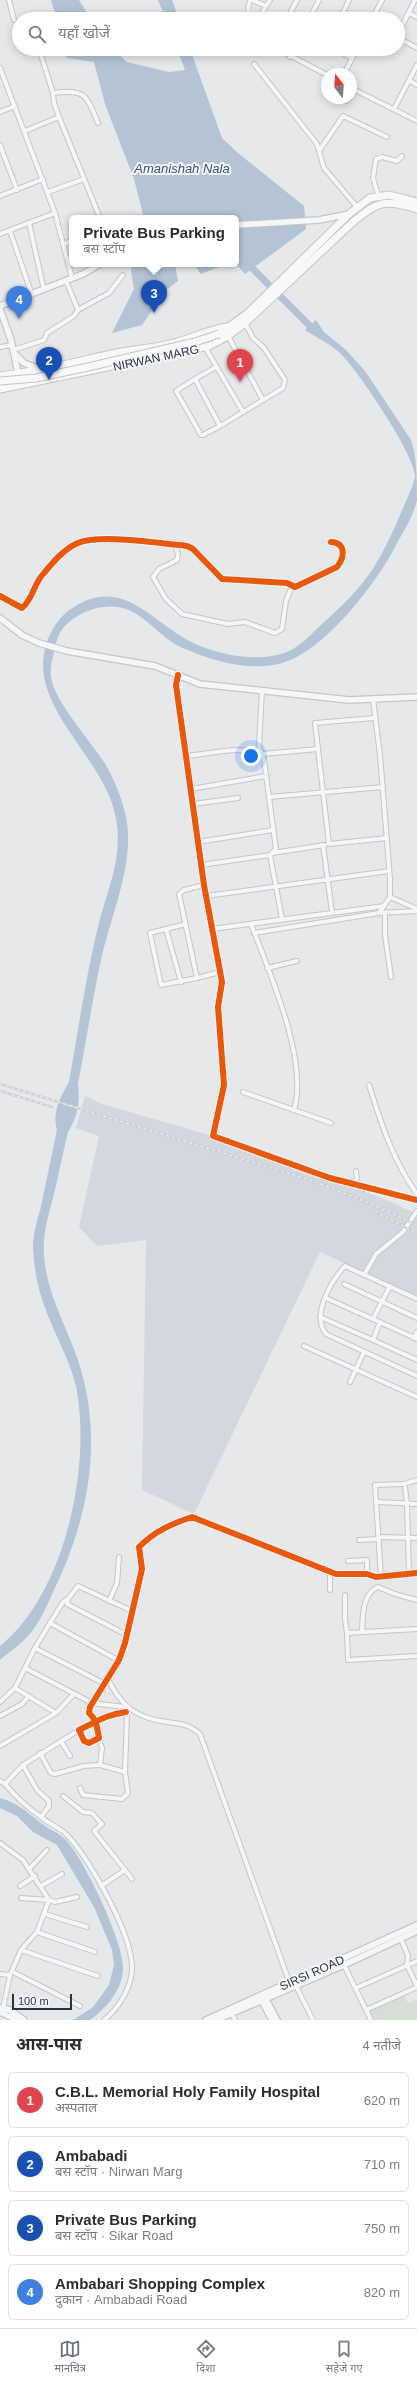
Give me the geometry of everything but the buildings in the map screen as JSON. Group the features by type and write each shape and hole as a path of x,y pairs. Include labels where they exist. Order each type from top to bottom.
{"main road":[{"path":"287,281 357,207 378,195 397,196 417,202"},
{"path":"287,281 352,222 372,207 380,203 396,202 417,209"},
{"name":"NIRWAN MARG","path":"0,389 205,348 228,336 245,323 287,281"},
{"path":"0,381 36,378 195,342 219,334 231,327 269,298"},
{"path":"0,376 44,369 108,354 172,344 201,336 219,328 231,327"},
{"path":"44,369 49,380"}],"street":[{"path":"9,0 12,12"},
{"path":"248,12 248,8 251,0 266,6"},
{"path":"263,12 270,0"},
{"path":"291,12 297,0"},
{"path":"313,12 319,0"},
{"path":"343,12 349,0"},
{"path":"376,12 382,0"},
{"path":"405,21 415,0"},
{"path":"409,13 417,17"},
{"path":"405,42 417,48"},
{"path":"41,56 59,118 99,215"},
{"path":"347,68 352,58 348,56"},
{"path":"290,57 321,72"},
{"path":"254,64 317,144 324,168 357,207"},
{"path":"394,109 417,65"},
{"path":"0,70 56,212 69,263"},
{"path":"409,80 417,85"},
{"path":"357,90 417,121"},
{"path":"53,93 77,91 84,94 98,123"},
{"path":"0,112 15,106"},
{"path":"319,151 343,116 387,137"},
{"path":"25,131 59,118"},
{"path":"0,145 16,190"},
{"path":"378,195 373,178 376,159 382,157 397,161 402,156"},
{"path":"0,196 43,179"},
{"path":"48,192 84,179"},
{"path":"0,234 56,212"},
{"path":"239,225 319,220 349,214"},
{"path":"29,223 44,290"},
{"path":"10,231 32,295"},
{"path":"65,244 69,242"},
{"path":"70,267 72,278"},
{"path":"20,385 13,349 3,325 0,307 66,281 94,267"},
{"path":"0,346 13,349 44,340 47,333 74,316 78,310 103,298 123,275"},
{"path":"66,281 78,310"},
{"path":"216,367 178,389 177,393 201,435 204,436 283,388 285,380 264,348 253,338 245,323"},
{"path":"228,336 263,400"},
{"path":"205,348 243,412"},
{"path":"13,349 24,363 44,369"},
{"path":"195,379 220,426"},
{"path":"0,596 22,608 31,601 38,578 58,557 71,547 86,540 181,545 193,549 222,579 287,583 292,586 304,584 337,567 344,553 342,546 337,542 331,542"},
{"path":"175,545 177,560 159,569 153,578 174,608 185,616 228,624 245,622 275,633 282,629 286,601 292,586"},
{"path":"177,551 181,545"},
{"path":"0,618 22,635 40,643 92,656 150,665 200,684 349,700 417,697"},
{"path":"178,675 176,685 201,865 222,982 218,1007 224,1085 213,1136 330,1178 417,1200"},
{"path":"262,691 259,746 266,776 276,849 271,854"},
{"path":"373,699 383,787 390,871 390,897 379,913"},
{"path":"328,844 315,723 374,718"},
{"path":"186,756 229,751 255,751 262,754 318,749"},
{"path":"191,790 266,776"},
{"path":"269,797 383,787"},
{"path":"193,804 238,798"},
{"path":"198,842 273,830"},
{"path":"201,865 328,844 387,838"},
{"path":"323,845 332,912"},
{"path":"271,854 282,919"},
{"path":"206,896 390,871"},
{"path":"197,978 179,894 184,890 204,885"},
{"path":"390,897 417,910"},
{"path":"400,911 407,905"},
{"path":"212,929 384,906"},
{"path":"254,933 385,912 417,910"},
{"path":"385,912 385,935 391,977"},
{"path":"186,924 150,933 161,985 181,982 220,972"},
{"path":"251,924 293,1043 298,1098 294,1110"},
{"path":"166,929 181,982"},
{"path":"267,968 297,961"},
{"path":"369,1085 382,1128 408,1181 417,1195 411,1198"},
{"path":"243,1092 331,1123"},
{"path":"354,1184 358,1178 356,1171"},
{"path":"364,1274 376,1254 403,1232 417,1211"},
{"path":"417,1299 345,1266 332,1282 320,1317 322,1329 326,1334 417,1376"},
{"path":"344,1284 417,1318"},
{"path":"373,1319 390,1286"},
{"path":"326,1298 415,1339 417,1332"},
{"path":"320,1317 417,1360"},
{"path":"373,1340 380,1322"},
{"path":"304,1346 417,1397"},
{"path":"350,1382 364,1352"},
{"path":"381,1577 378,1502 375,1485 404,1484 417,1480"},
{"path":"405,1487 408,1504 409,1574"},
{"path":"378,1502 417,1504"},
{"path":"100,1765 102,1748 96,1722 89,1713 92,1703 118,1660 127,1635 142,1568 139,1547 153,1534 170,1524 192,1517 330,1572 343,1575 367,1574 376,1577 417,1573"},
{"path":"359,1540 379,1538 417,1538"},
{"path":"109,1601 117,1583 119,1557"},
{"path":"348,1561 367,1560 367,1574"},
{"path":"330,1572 330,1590"},
{"path":"376,1577 378,1587"},
{"path":"0,1702 15,1688 35,1648 50,1623 63,1602 68,1600 78,1586 132,1611"},
{"path":"365,1632 362,1631 366,1597 371,1590 378,1587 395,1594 417,1600"},
{"path":"345,1595 348,1660 417,1656"},
{"path":"68,1600 68,1604 127,1635"},
{"path":"50,1623 118,1660"},
{"path":"347,1632 417,1629"},
{"path":"35,1648 103,1683"},
{"path":"25,1668 92,1703 126,1710 153,1719 182,1722 200,1734 290,1984"},
{"path":"80,1788 83,1795 122,1799 128,1793 125,1772 126,1710 107,1677"},
{"path":"15,1688 56,1713"},
{"path":"0,1746 56,1713 74,1694"},
{"path":"0,1716 22,1704 29,1696"},
{"path":"5,1784 23,1765 61,1740 96,1722 106,1715 126,1710"},
{"path":"80,1730 84,1740 89,1743 99,1738"},
{"path":"61,1740 70,1756"},
{"path":"40,1753 51,1773 55,1774 84,1766 100,1765 125,1772"},
{"path":"23,1765 37,1790 49,1801 49,1806 41,1817"},
{"path":"0,1781 41,1817 68,1835 101,1886 125,1935 132,1966 130,1982 115,2011 104,2020"},
{"path":"63,1796 83,1812 92,1813 102,1824 94,1831 132,1879"},
{"path":"0,1843 23,1860 30,1868 49,1900 37,1932 21,1950 11,1974 1,2009"},
{"path":"30,1868 47,1850"},
{"path":"101,1886 125,1870"},
{"path":"41,1886 62,1874"},
{"path":"20,1886 35,1876"},
{"path":"21,1898 56,1902 77,1897"},
{"path":"45,1914 87,1928"},
{"name":"SIRSI ROAD","path":"216,2020 290,1984 400,1939 417,1930"},
{"name":"SIRSI ROAD","path":"206,2020 262,1997 296,1986 417,1930"},
{"path":"37,1932 95,1952"},
{"path":"366,2010 417,1987 407,1965 408,1956 400,1939"},
{"path":"21,1950 98,1976"},
{"path":"356,1988 417,1961"},
{"path":"343,1963 371,2020"},
{"path":"0,1974 11,1974 80,2006"},
{"path":"296,1986 313,2020"},
{"path":"262,1997 272,2020"},
{"path":"262,1997 277,2020"},
{"path":"1,2009 17,2020"},
{"path":"1,2009 24,2020"},
{"path":"231,2012 235,2020"}],"shaded area":[{"path":"85,1096 102,1104 209,1135 382,1198 417,1214 417,1296 320,1252 194,1514 142,1490 146,1240 97,1246 79,1227 99,1136 76,1128"},
{"path":"404,1995 408,2003 417,1999 417,2020 375,2020 370,2011"}],"water":[{"path":"51,0 79,0 87,12 55,12"},
{"path":"158,0 172,0 176,12 163,12"},
{"name":"Amanishah Nala","path":"66,56 121,56 127,62 169,72 185,70 180,56 193,56 222,138 238,153 304,206 306,229 245,274 239,267 239,215 143,215 134,179 105,104 94,62 67,58"},
{"path":"132,267 176,267 178,281 166,290 142,325 112,333 134,289 131,271"},
{"path":"196,267 218,267 201,274"},
{"path":"316,320 324,332 346,350 365,371 411,440 413,446 416,469 417,500 413,512 387,561 362,597 329,633 312,647 295,658 267,666 231,664 196,653 177,645 131,611 113,606 94,609 77,616 63,628 55,646 51,670 53,686 65,708 104,762 114,780 125,813 128,831 128,849 121,886 105,942 95,991 78,1084 78,1109 68,1132 46,1224 44,1240 44,1256 50,1286 81,1370 88,1399 91,1427 91,1455 88,1484 83,1511 75,1539 65,1566 45,1610 36,1626 28,1636 0,1660 0,1646 23,1623 42,1595 57,1562 68,1526 76,1490 80,1453 80,1418 76,1386 41,1296 35,1269 33,1243 57,1130 56,1111 60,1099 69,1082 89,969 97,931 113,874 118,845 115,814 107,792 96,771 55,708 47,687 43,665 47,642 55,625 68,611 88,600 106,596 122,599 137,606 183,637 210,650 244,657 267,657 278,655 289,651 303,642 363,583 380,557 390,537 413,485 415,476 406,450 396,432 359,376 336,349 305,330"},
{"path":"0,1798 17,1805 64,1838 81,1862 101,1900 121,1955 123,1975 121,1983 108,2004 90,2020 73,2020 93,2007 109,1985 114,1965 112,1950 94,1907 57,1845 33,1832 17,1816 0,1808"}],"waterway":[{"path":"253,269 309,325"}],"railway":[{"path":"0,1084 310,1180 359,1199 417,1225"},
{"path":"0,1091 52,1107"},
{"path":"375,1211 417,1234"}],"cycle path":[{"path":"0,596 22,608 29,600 40,577 55,560 73,546 88,540 115,539 187,546 193,549 222,579 287,583 295,587 337,567 342,559 343,551 339,545 331,542"},
{"path":"178,675 176,685 204,885 222,982 218,1007 224,1085 213,1136 330,1178 417,1200"},
{"path":"126,1712 107,1717 97,1721 91,1724 86,1727 79,1730 84,1741 89,1743 99,1738 97,1728 96,1724 95,1721 89,1713 90,1707 119,1660 125,1643 142,1569 139,1547 157,1532 170,1525 192,1517 336,1574 367,1574 376,1577 417,1573"}],"place":[{"name":"Private Bus Parking","path":"154,313"},
{"name":"Ambabari Shopping Complex","path":"19,319"},
{"name":"Ambabadi","path":"49,380"},
{"name":"C.B.L. Memorial Holy Family Hospital","path":"240,382"}]}
